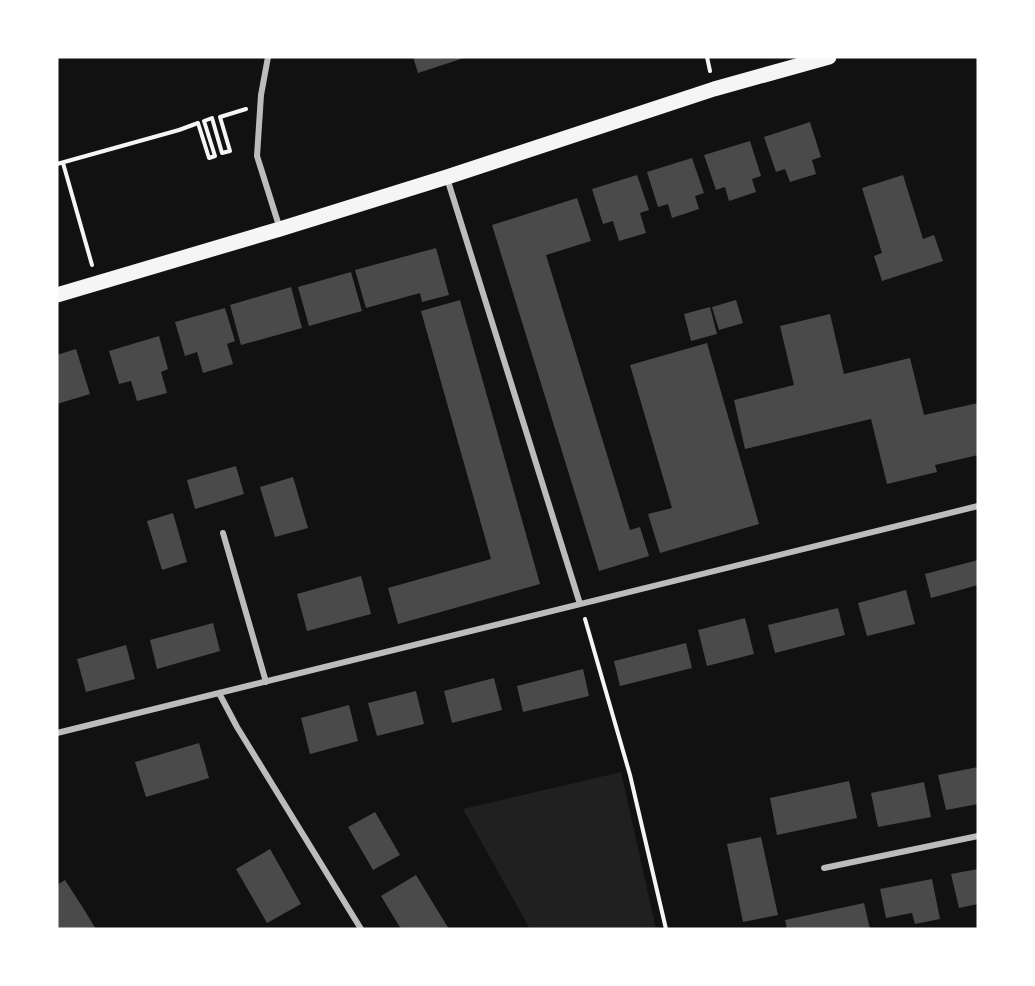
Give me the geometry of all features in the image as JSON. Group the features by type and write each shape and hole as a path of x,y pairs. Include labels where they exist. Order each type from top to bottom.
{"main road":[{"path":"57,295 447,177 714,89 829,57"}],"street":[{"path":"268,57 260,104 257,156 280,229"},
{"path":"447,177 580,604"},
{"path":"57,733 978,506"},
{"path":"223,533 266,682"},
{"path":"219,693 237,727 361,929"},
{"path":"824,868 978,836"}],"path":[{"path":"97,283 60,163 198,123 209,158 215,156 204,121 212,118 222,153 230,151 220,117 260,104"},
{"path":"580,604 630,775 666,929"}],"shaded area":[{"path":"621,772 656,929 530,929 463,809"}],"building":[{"path":"413,57 467,57 418,73"},
{"path":"810,122 821,157 812,160 816,174 790,182 785,169 776,172 764,137"},
{"path":"750,141 761,176 752,179 756,192 729,201 725,187 716,190 704,155"},
{"path":"692,158 704,193 695,196 699,209 672,218 668,204 658,207 647,172"},
{"path":"637,175 649,210 640,213 646,233 619,241 613,221 603,224 592,189"},
{"path":"903,175 923,239 934,235 943,261 882,281 874,256 882,253 862,188"},
{"path":"577,198 591,241 546,255 630,530 640,527 649,556 599,571 492,225"},
{"path":"436,248 449,295 422,302 420,293 366,308 355,270"},
{"path":"351,272 362,311 309,326 298,287"},
{"path":"291,287 302,328 241,345 230,305"},
{"path":"460,300 540,584 398,624 388,588 491,559 421,311"},
{"path":"736,300 743,323 719,330 712,307"},
{"path":"710,307 717,334 691,341 684,314"},
{"path":"225,308 235,341 227,344 233,364 203,373 197,352 185,356 175,322"},
{"path":"830,314 844,374 910,358 924,415 978,403 978,455 935,465 937,472 887,484 871,419 745,449 734,400 794,385 780,326"},
{"path":"159,336 168,369 161,372 167,393 137,401 131,381 119,384 109,351"},
{"path":"707,343 759,524 660,553 648,514 672,508 630,365"},
{"path":"76,349 90,394 57,404 57,355"},
{"path":"236,466 244,494 195,509 187,480"},
{"path":"293,477 308,528 275,537 260,487"},
{"path":"173,513 187,562 162,570 147,521"},
{"path":"978,560 978,585 931,598 925,574"},
{"path":"361,576 371,614 307,631 297,594"},
{"path":"906,590 915,624 867,636 858,603"},
{"path":"838,608 845,635 775,653 768,625"},
{"path":"745,618 754,654 707,666 698,630"},
{"path":"213,623 220,651 157,669 150,640"},
{"path":"686,643 692,668 620,686 614,661"},
{"path":"126,645 135,679 86,692 77,659"},
{"path":"583,669 589,696 523,712 517,686"},
{"path":"494,678 502,710 452,723 444,691"},
{"path":"416,691 424,724 377,736 368,703"},
{"path":"349,705 358,741 310,754 301,718"},
{"path":"199,743 209,778 146,797 135,762"},
{"path":"978,767 978,804 946,810 938,775"},
{"path":"849,781 857,818 777,835 770,798"},
{"path":"924,782 931,817 878,827 871,793"},
{"path":"375,812 400,855 373,870 348,827"},
{"path":"761,837 778,915 743,922 727,844"},
{"path":"270,849 301,904 267,923 236,869"},
{"path":"978,869 978,904 959,908 951,874"},
{"path":"416,875 449,929 401,929 381,896"},
{"path":"932,879 940,919 915,924 912,913 886,918 880,889"},
{"path":"65,880 96,929 57,929 57,885"},
{"path":"864,903 870,929 787,929 785,920"}]}
